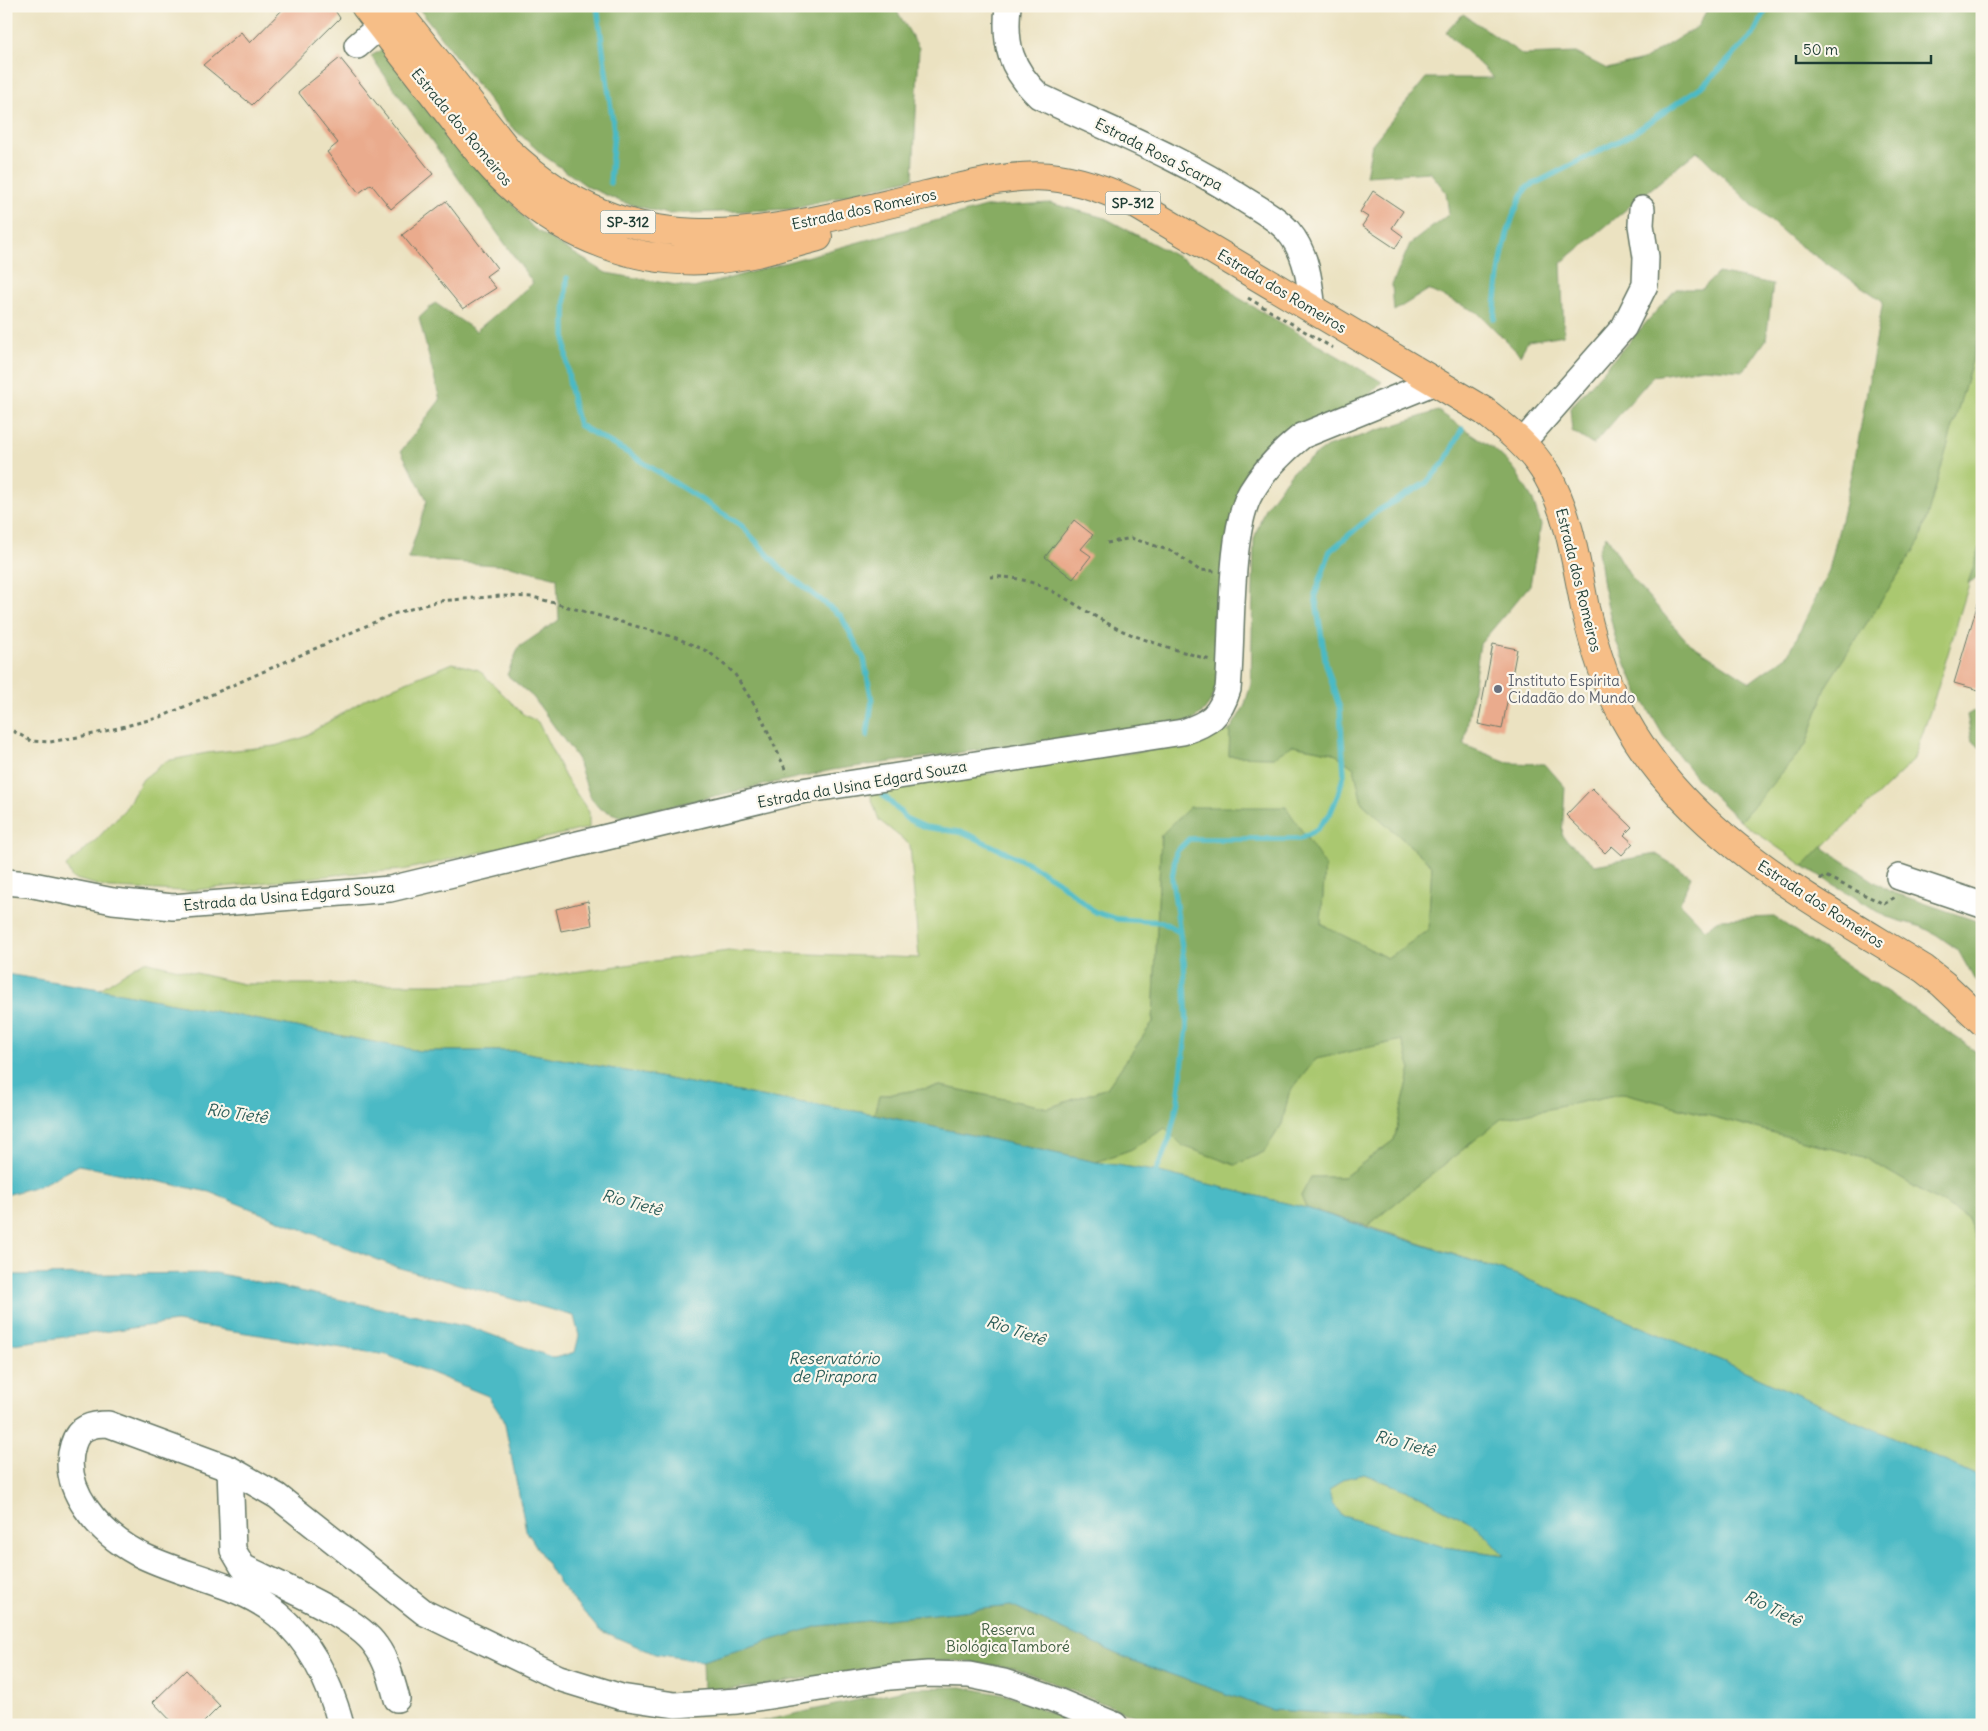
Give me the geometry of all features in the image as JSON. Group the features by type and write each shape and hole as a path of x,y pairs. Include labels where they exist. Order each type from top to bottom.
{"main road":[{"name":"Estrada dos Romeiros","path":"379,13 471,142 514,190 540,211 566,228 612,246 672,260 732,257 849,229 948,190 1007,177 1041,175 1072,179 1104,189 1132,202 1484,411 1522,443 1546,473 1569,528 1595,650 1624,719 1680,796 1704,820 1739,850 1802,893 1924,970 1956,995 1982,1020"}],"street":[{"name":"Estrada Rosa Scarpa","path":"1008,6 1005,31 1009,50 1024,82 1039,96 1165,154 1221,184 1273,218 1288,231 1304,261 1310,281 1313,310"},
{"path":"357,46 379,13"},
{"path":"1522,443 1624,327 1645,286 1646,258 1640,225 1642,209"},
{"name":"Estrada da Usina Edgard Souza","path":"6,882 28,884 112,901 173,906 390,889 795,792 1183,732 1202,726 1214,718 1223,705 1230,666 1239,534 1250,494 1265,472 1285,450 1302,436 1435,382"},
{"path":"1907,880 1982,905"},
{"path":"341,1725 335,1701 320,1665 306,1645 278,1615 244,1594 136,1552 108,1531 82,1502 72,1481 68,1462 74,1442 82,1429 96,1424 108,1424 230,1469 277,1496 426,1613 559,1678 621,1697 674,1704 728,1701 890,1677 928,1674 969,1675 1004,1682 1116,1725"},
{"path":"230,1469 233,1550 243,1567 355,1624 376,1645 389,1671 397,1699"}],"path":[{"path":"1107,543 1131,538 1174,552 1200,570 1235,573"},
{"path":"990,577 1006,576 1036,583 1068,598 1122,630 1230,666"},
{"path":"6,727 32,742 50,742 94,734 161,717 393,614 439,601 500,596 533,596 674,637 709,652 734,673 759,712 795,792"},
{"path":"1802,893 1825,876 1884,904 1907,880"}],"green space":[{"path":"417,6 894,6 919,48 913,178 794,209 667,214 622,202 588,187 543,155 505,121"},
{"path":"1709,6 1982,6 1982,326 1920,541 1827,684 1806,745 1740,821 1698,780 1663,735 1637,690 1616,641 1603,586 1598,551 1606,535 1632,578 1688,642 1750,682 1789,654 1829,570 1853,470 1883,301 1796,243 1751,204 1697,151 1561,263 1564,335 1528,341 1520,355 1477,312 1428,290 1394,311 1392,285 1410,244 1449,214 1446,192 1430,172 1366,176 1372,144 1426,78 1494,78 1446,32 1463,14 1523,55 1576,53 1607,69 1643,60 1698,26"},
{"path":"384,48 533,228 606,273 694,288 985,207 1050,203 1105,218 1216,277 1237,297 1382,382 1363,401 1258,464 1220,684 1205,710 1192,721 832,770 621,817 599,808 590,797 577,758 533,697 507,675 519,647 559,620 557,578 510,566 408,559 427,500 401,451 440,400 419,318 435,303 476,331 533,283 371,56"},
{"path":"1718,273 1773,284 1766,340 1744,371 1703,368 1653,376 1593,445 1572,431 1570,408 1676,289 1702,289"},
{"path":"1982,326 1982,541 1933,703 1913,761 1804,866 1740,821 1806,745 1827,684 1920,541"},
{"path":"1438,411 1494,449 1513,467 1532,498 1541,525 1530,585 1480,644 1464,745 1510,763 1545,764 1565,787 1562,836 1595,865 1656,854 1691,876 1680,903 1705,929 1721,919 1774,917 1978,1052 1982,1057 1982,1255 1968,1218 1864,1157 1624,1093 1501,1119 1367,1226 1306,1208 1301,1196 1311,1177 1344,1177 1394,1140 1411,1069 1402,1040 1316,1059 1289,1093 1282,1124 1264,1152 1235,1165 1183,1146 1165,1128 1132,1149 1096,1162 874,1114 879,1096 941,1086 1048,1108 1107,1088 1153,1022 1161,835 1190,807 1286,807 1325,865 1321,924 1387,958 1428,931 1432,865 1362,803 1354,768 1334,753 1293,745 1274,757 1229,756 1230,730 1244,707 1251,684 1254,539 1265,508 1293,471 1327,447"},
{"path":"1982,541 1982,575 1968,583"},
{"path":"453,663 479,670 523,714 538,722 565,777 589,812 589,828 403,870 344,874 186,891 108,888 72,878 66,866 96,840 125,809 143,779 166,761 207,753 275,746 302,738 367,698"},
{"path":"1982,706 1982,748 1972,741 1967,715"},
{"path":"1230,730 1229,756 1274,757 1292,745 1334,753 1354,768 1362,803 1432,865 1428,931 1387,958 1321,924 1325,865 1161,836 1153,1022 1107,1088 1048,1108 941,1086 879,1096 874,1114 766,1097 517,1051 420,1051 100,989 144,961 243,984 486,984 728,951 919,958 910,845 879,820 869,791 1198,743"},
{"path":"1822,847 1889,891 1982,923 1982,987 1974,979 1958,950 1937,935 1922,927 1887,917 1804,866"},
{"path":"1402,1040 1411,1069 1394,1140 1344,1177 1311,1177 1301,1196 1306,1208 1155,1171 1096,1162 1132,1149 1165,1128 1184,1146 1235,1165 1264,1152 1282,1124 1289,1093 1316,1059"},
{"path":"1624,1093 1864,1157 1968,1218 1982,1255 1982,1478 1727,1363 1517,1275 1367,1226 1501,1119"},
{"path":"1364,1474 1416,1494 1478,1527 1505,1555 1444,1547 1343,1516 1332,1504 1329,1491 1342,1479"},
{"name":"Reserva Biológica Tamboré","path":"1011,1606 1133,1661 1272,1710 1403,1717 1403,1725 1157,1725 1015,1668 957,1661 915,1661 751,1687 703,1692 702,1661 819,1626"},
{"path":"962,1687 1015,1697 1078,1725 745,1725 912,1688"},
{"path":"1403,1717 1429,1725 1403,1725"}],"water":[{"name":"Reservatório de Pirapora","path":"6,974 100,989 420,1051 517,1051 766,1097 874,1114 1096,1162 1155,1171 1306,1208 1517,1275 1727,1363 1982,1478 1982,1725 1429,1725 1403,1717 1272,1710 1133,1661 1011,1606 819,1626 702,1661 655,1654 599,1630 559,1583 526,1530 504,1420 488,1396 387,1355 176,1322 6,1345 6,1275 216,1273 473,1328 554,1358 575,1352 579,1336 574,1316 396,1267 209,1192 79,1165 41,1185 6,1195","holes":["1364,1474 1416,1494 1478,1527 1504,1555 1444,1547 1343,1516 1332,1504 1329,1491 1342,1479"]}],"building":[{"path":"286,6 332,6 340,18 252,105 203,65 241,32 250,43"},
{"path":"340,58 433,174 391,209 371,184 359,193 327,152 338,143 298,92"},
{"path":"1373,191 1403,211 1392,228 1403,236 1395,248 1362,226 1368,217 1360,212"},
{"path":"446,201 497,268 486,276 496,288 463,309 402,235"},
{"path":"1074,520 1093,535 1081,549 1091,556 1073,579 1045,557"},
{"path":"1978,603 1982,603 1982,691 1954,683"},
{"path":"1493,644 1517,649 1502,729 1478,724"},
{"path":"1592,788 1632,827 1624,835 1633,843 1622,855 1612,846 1605,853 1566,815"},
{"path":"588,901 592,925 561,931 556,909"},
{"path":"186,1670 220,1706 201,1725 175,1725 153,1702"}],"waterway":[{"path":"597,6 614,131 610,183"},
{"path":"1494,319 1497,286 1507,235 1518,203 1526,188 1632,134 1705,84 1753,35 1768,6"},
{"path":"567,278 566,352 570,389 579,425 630,454 742,526 781,569 841,616 864,659 872,701 867,736"},
{"path":"1154,1177 1169,1140 1178,1101 1187,1027 1184,962 1172,878 1176,852 1189,839 1300,839 1317,829 1330,814 1344,774 1340,709 1326,664 1315,595 1330,551 1376,512 1426,483 1445,462 1462,429"},
{"path":"883,795 907,819 925,827 965,833 1028,863 1059,882 1095,912 1117,919 1162,922 1178,931"}],"place":[{"name":"Instituto Espírita Cidadão do Mundo","path":"1498,689"}],"water label":[{"name":"Rio Tietê","path":"237,1113"},
{"name":"Rio Tietê","path":"632,1202"},
{"name":"Rio Tietê","path":"1016,1330"},
{"name":"Rio Tietê","path":"1405,1443"},
{"name":"Rio Tietê","path":"1773,1608"}]}
